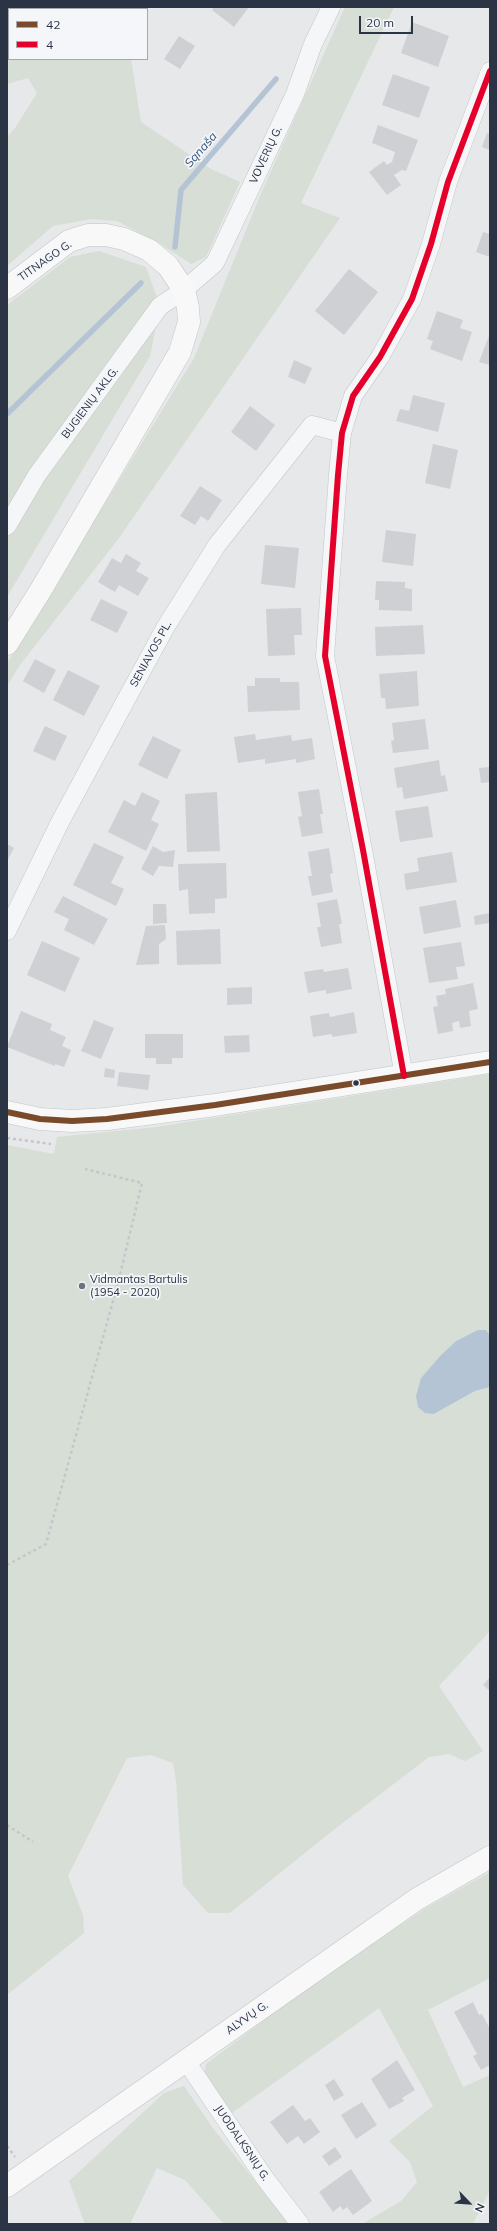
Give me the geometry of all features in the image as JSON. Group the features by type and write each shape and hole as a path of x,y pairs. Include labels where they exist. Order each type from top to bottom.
{"main road":[{"name":"TITNAGO G.","path":"7,288 70,241 88,235 106,235 124,239 149,250 168,266 184,290"},
{"path":"7,644 42,588 180,352 189,322 184,290"},
{"path":"7,1112 40,1119 72,1121 107,1119 215,1105 490,1062"},
{"name":"ALYVŲ G.","path":"7,2186 417,1899 490,1857"}],"street":[{"name":"VOVERIŲ G.","path":"184,290 215,263 295,94 313,44 331,7"},
{"path":"404,1076 363,850 325,656 342,433 353,396 380,357 412,300 431,244 448,182 490,71"},
{"name":"BUGIENIŲ AKLG.","path":"7,526 37,475 160,306 184,290"},
{"name":"SENIAVOS PL.","path":"7,931 60,822 165,628 217,545 312,425 342,433"},
{"name":"JUODALKSNIŲ G.","path":"186,2060 264,2177 300,2224"}],"path":[{"path":"7,1138 51,1144"},
{"path":"7,1565 46,1544 118,1282 142,1183 85,1169"},
{"path":"7,1825 33,1842"}],"shaded area":[{"path":"345,7 394,7 301,203 340,218 119,538 20,665 7,686 7,663 194,358 262,191"},
{"path":"7,38 8,60 131,60 141,122 211,169 240,182 206,257 191,264 159,243 117,221 91,219 53,226 7,266 7,137 15,128 37,93 28,78 7,84"},
{"path":"99,251 146,267 160,306 150,356 7,597 7,305 70,257"},
{"path":"490,1074 490,1335 486,1330 456,1341 440,1356 421,1378 434,1414 475,1391 490,1387 490,1631 439,1686 483,1751 465,1761 449,1754 429,1757 336,1828 230,1913 208,1913 183,1885 176,1781 173,1763 151,1755 127,1758 68,1876 83,1915 84,1933 7,1995 7,1145 54,1154 57,1137 156,1127"},
{"path":"490,1872 490,1978 428,2010 463,2087 490,2075 490,2190 473,2224 362,2224 401,2201 417,2182 410,2162 389,2141 433,2106 379,2008 229,2115 204,2076 206,2064 304,1990 426,1908"},
{"path":"184,2086 212,2127 289,2224 224,2224 185,2180 157,2168 130,2224 85,2224 69,2181 164,2093"}],"water":[{"path":"478,1330 486,1330 490,1335 490,1387 475,1391 434,1414 425,1413 418,1407 416,1396 421,1378 440,1356 456,1341"}],"building":[{"path":"214,7 249,7 234,27 212,10"},
{"path":"412,22 449,36 438,67 401,53"},
{"path":"179,36 195,46 180,69 164,59"},
{"path":"393,74 430,87 419,118 382,105"},
{"path":"378,125 418,140 406,171 402,170 394,175 401,185 387,195 369,172 384,161 387,165 392,162 395,152 372,143"},
{"path":"487,133 490,134 490,150 482,147"},
{"path":"483,232 490,234 490,257 476,252"},
{"path":"349,269 378,292 344,335 315,311"},
{"path":"437,311 463,320 460,328 472,332 462,361 430,349 433,341 427,339"},
{"path":"490,333 490,365 479,362"},
{"path":"294,360 312,368 305,384 288,377"},
{"path":"413,395 445,403 438,432 396,421 400,409 409,411"},
{"path":"250,406 275,425 256,451 231,432"},
{"path":"433,444 458,450 450,489 425,483"},
{"path":"200,486 222,500 208,521 201,516 195,525 180,516"},
{"path":"386,530 416,534 413,566 382,562"},
{"path":"265,545 299,548 295,588 261,584"},
{"path":"126,554 141,563 136,571 149,578 138,596 119,585 115,592 98,582 112,558 121,563"},
{"path":"376,581 405,582 405,588 412,589 412,611 379,610 379,600 375,600"},
{"path":"101,599 128,612 117,633 90,620"},
{"path":"301,608 302,635 294,635 295,655 268,656 266,609"},
{"path":"423,625 425,654 376,656 375,627"},
{"path":"35,659 56,670 44,693 23,681"},
{"path":"68,670 100,686 84,716 53,700"},
{"path":"417,671 419,706 386,709 385,698 381,698 379,674"},
{"path":"255,678 280,678 280,682 299,682 300,710 248,712 247,686 255,686"},
{"path":"425,719 429,749 393,753 391,741 394,740 392,723"},
{"path":"45,726 67,736 55,761 33,751"},
{"path":"255,734 256,740 291,735 292,741 312,738 315,759 296,763 296,759 265,764 265,759 238,763 234,737"},
{"path":"153,736 181,750 167,779 138,765"},
{"path":"439,760 441,776 445,775 448,791 404,799 402,787 397,788 394,768"},
{"path":"490,767 490,782 481,783 479,768"},
{"path":"319,789 323,814 320,814 323,833 302,837 298,817 302,816 298,792"},
{"path":"142,792 160,801 151,820 159,824 146,851 108,832 124,800 135,806"},
{"path":"217,792 220,851 187,852 185,794"},
{"path":"428,806 433,837 400,842 395,811"},
{"path":"94,843 124,857 111,883 124,889 116,906 73,885"},
{"path":"7,844 14,848 7,861"},
{"path":"153,846 163,852 175,850 173,867 159,866 153,876 141,869"},
{"path":"329,848 333,873 330,874 333,892 312,896 308,876 312,876 308,852"},
{"path":"452,852 457,882 406,890 404,874 419,871 417,858"},
{"path":"226,863 227,898 215,899 215,913 189,914 188,889 179,891 178,864"},
{"path":"63,896 108,919 94,945 64,930 69,919 54,912"},
{"path":"337,899 342,924 339,924 342,943 321,947 317,927 321,927 317,903"},
{"path":"456,900 461,927 424,934 419,907"},
{"path":"153,904 166,904 167,923 153,924"},
{"path":"490,913 490,923 475,925 474,916"},
{"path":"165,925 166,939 159,944 159,964 136,965 146,926"},
{"path":"220,929 221,964 177,965 176,931"},
{"path":"42,941 80,958 65,992 27,975"},
{"path":"461,942 465,966 456,967 458,979 429,983 423,948"},
{"path":"348,968 352,989 326,994 326,990 308,993 304,972 323,969 324,972"},
{"path":"473,983 478,1009 469,1011 471,1026 460,1028 459,1021 452,1023 453,1031 438,1034 433,1007 438,1006 436,996 446,994 445,989"},
{"path":"252,987 252,1004 227,1005 227,988"},
{"path":"21,1011 52,1024 50,1030 66,1037 62,1046 71,1050 64,1067 55,1064 55,1066 7,1047"},
{"path":"354,1012 357,1033 332,1037 332,1034 313,1037 310,1016 329,1013 330,1017"},
{"path":"94,1020 114,1028 101,1059 81,1051"},
{"path":"145,1034 183,1034 183,1058 172,1058 172,1064 156,1064 156,1058 145,1058"},
{"path":"249,1035 250,1052 225,1053 224,1036"},
{"path":"105,1068 115,1070 114,1078 104,1077"},
{"path":"119,1072 150,1075 148,1090 117,1086"},
{"path":"490,1677 490,1691 483,1685"},
{"path":"473,2002 479,2015 482,2014 490,2029 490,2065 481,2070 473,2056 477,2054 454,2012"},
{"path":"397,2060 415,2090 402,2098 404,2101 389,2109 371,2079"},
{"path":"334,2079 344,2095 334,2101 325,2085"},
{"path":"362,2102 377,2125 356,2139 341,2115"},
{"path":"293,2105 305,2121 310,2118 320,2132 304,2144 298,2136 287,2144 270,2122"},
{"path":"335,2147 342,2157 329,2166 322,2156"},
{"path":"351,2169 372,2201 353,2215 347,2207 343,2210 340,2206 333,2212 319,2192"}],"waterway":[{"name":"Sąnaša","path":"175,247 181,190 276,79"},
{"name":"Sąnaša","path":"7,414 141,283"}],"transit line":[{"name":"4","path":"404,1076 363,850 325,656 338,475 342,433 353,396 380,357 412,299 431,244 448,182 490,71"},
{"name":"42","path":"7,1112 40,1119 72,1121 107,1119 215,1105 490,1062"}],"place":[{"name":"Vidmantas Bartulis (1954 - 2020)","path":"82,1286"}]}
